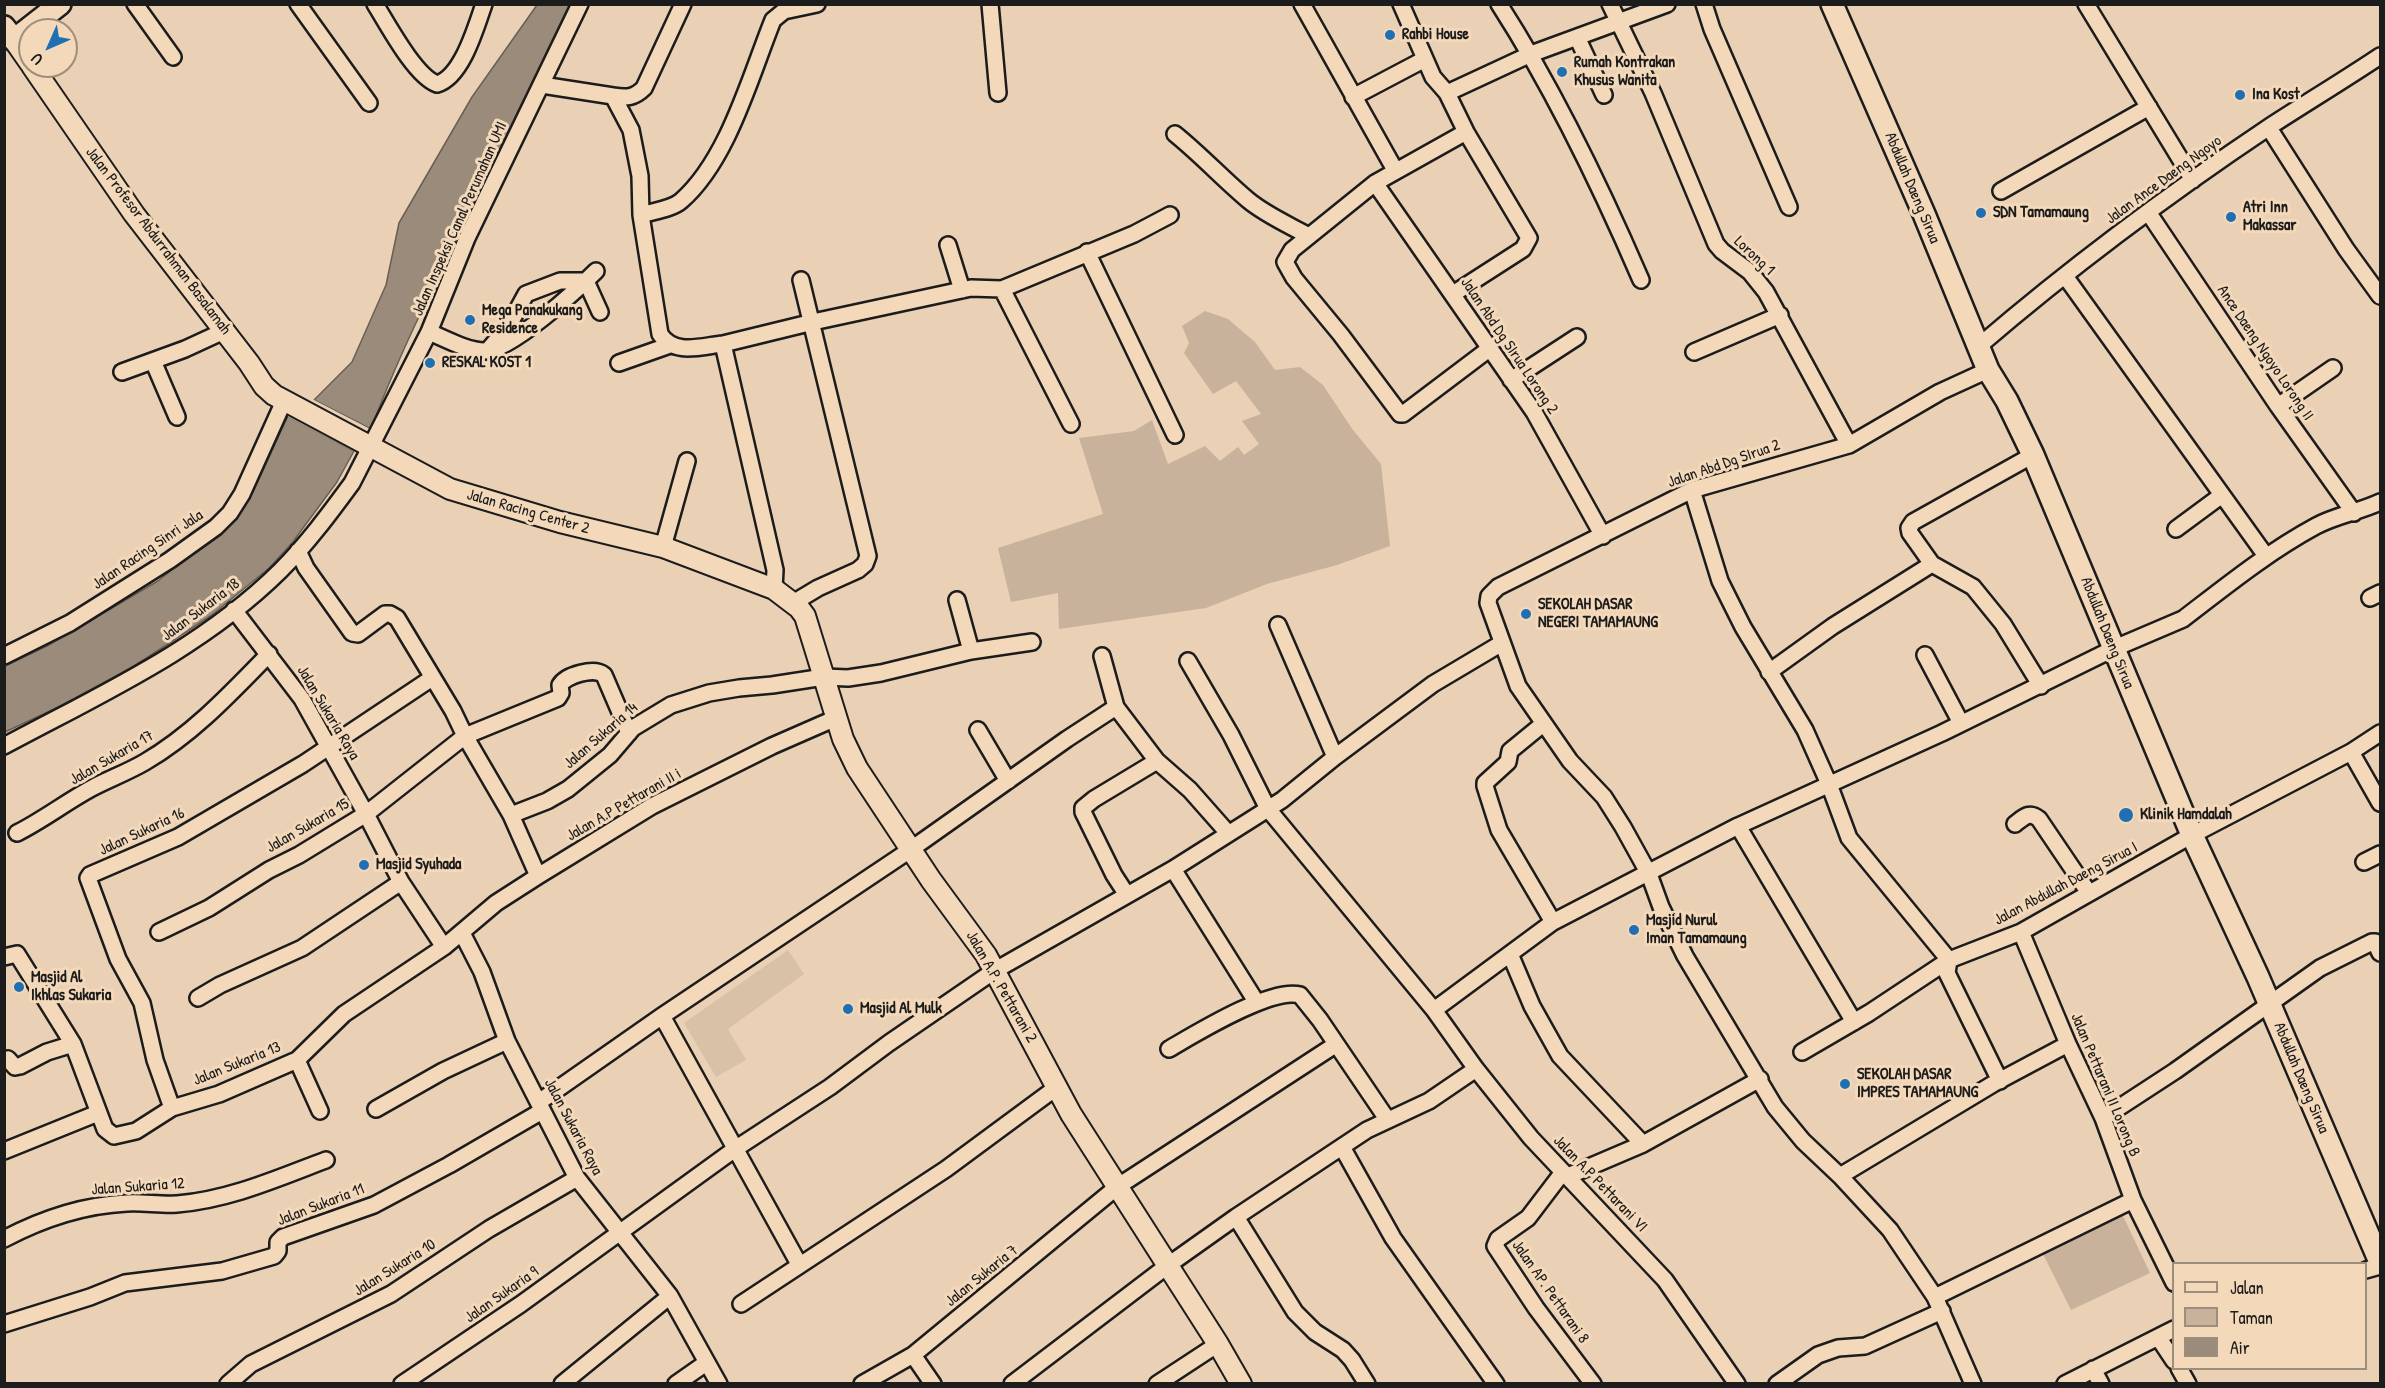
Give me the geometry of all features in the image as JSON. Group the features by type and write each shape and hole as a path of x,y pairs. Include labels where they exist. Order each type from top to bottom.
{"main road":[{"name":"Jalan Profesor Abdurrahman Basalamah","path":"8,38 60,4"},
{"name":"Abdullah Daeng Sirua","path":"1832,4 1924,214 1988,370 2007,401 2032,455 2192,835 2269,1003 2380,1264"}],"street":[{"path":"135,4 173,57"},
{"path":"298,4 369,103"},
{"path":"375,4 405,53 431,81 437,84 449,78 455,70 477,26 484,4"},
{"name":"Jalan Inspeksi Canal Perumahan UMI","path":"367,445 429,332 467,238 580,4"},
{"path":"542,85 624,98 636,96 644,88 683,4"},
{"path":"641,215 679,203 702,177 724,143 773,20 784,11 817,4"},
{"path":"990,4 998,93"},
{"path":"1302,4 1395,170"},
{"path":"1401,4 1433,77 1447,93 1466,132 1529,238 1523,249 1453,294"},
{"path":"1499,4 1531,54 1606,200 1641,280"},
{"name":"Lorong 1","path":"1610,4 1620,20 1653,93 1716,244 1750,272 1766,292 1849,445"},
{"path":"1447,93 1531,54 1667,4"},
{"path":"1704,4 1712,28 1789,207"},
{"path":"2086,4 2193,180"},
{"path":"1577,36 1604,95"},
{"name":"Jalan Profesor Abdurrahman Basalamah","path":"8,38 18,50"},
{"name":"Jalan Ance Daeng Ngoyo","path":"1979,346 2148,212 2269,128 2380,56"},
{"path":"1353,97 1425,59"},
{"name":"Jalan Profesor Abdurrahman Basalamah","path":"40,78 134,214 264,386 289,403"},
{"path":"613,96 631,130 640,176 641,215 660,334 670,345"},
{"path":"2001,190 2149,107"},
{"path":"2269,128 2346,249 2380,296"},
{"path":"1466,132 1375,183 1292,250 1285,262 1312,303 1352,349 1398,413 1403,414 1489,349"},
{"path":"1175,134 1248,200 1263,211 1309,236"},
{"name":"Jalan Abd Dg SIrua Lorong 2","path":"1375,183 1533,412 1603,536"},
{"name":"Ance Daeng Ngoyo Lorong II","path":"2148,212 2278,406 2354,513"},
{"path":"619,363 670,345 682,348 723,344 962,290 987,287 1002,289 1134,234 1170,215"},
{"path":"948,245 962,290"},
{"path":"1087,252 1175,435"},
{"path":"429,332 478,351 489,351 514,340 591,276"},
{"path":"489,351 508,327 526,294 560,281 591,276"},
{"path":"591,276 600,312"},
{"path":"2065,276 2266,556"},
{"path":"793,603 818,588 858,570 865,564 868,556 801,280"},
{"path":"1002,289 1071,424"},
{"path":"1694,352 1780,315"},
{"path":"122,372 224,331"},
{"path":"1511,380 1577,337"},
{"path":"723,344 775,570 774,589"},
{"path":"153,361 177,417"},
{"path":"2278,406 2333,368"},
{"name":"Jalan Abd Dg SIrua 2","path":"1972,1383 1938,1304 1890,1230 1840,1176 1803,1141 1775,1107 1685,956 1661,907 1649,874 1604,797 1570,761 1518,686 1488,603 1492,592 1498,587 1692,490 1849,445 1940,392 1988,370"},
{"name":"Jalan Racing Center 2","path":"289,403 450,489 560,522 663,547 774,589"},
{"name":"Jalan Racing Sinri Jala","path":"4,656 70,623 170,560 216,527 230,513 242,494 289,403"},
{"name":"Jalan Sukaria 18","path":"4,746 143,672 185,646 234,610 279,571 298,551 352,483 367,445"},
{"path":"2032,455 1911,525 1910,533 1932,564 1973,588 1980,595 2024,654 2041,686"},
{"path":"663,547 687,461"},
{"path":"1692,490 1720,581 1743,627 1805,730 1854,847 1948,960 1947,973 2000,1081"},
{"path":"2176,528 2222,495"},
{"path":"1434,1010 1553,922 1738,826 2041,686 2115,648 2183,619 2266,556 2317,525 2336,516 2354,513 2380,502"},
{"path":"298,551 306,568 352,633 358,634 385,614 394,616 407,633 511,815 538,876"},
{"path":"1769,672 1833,626 1932,564"},
{"name":"Jalan A.P. Pettarani 2","path":"774,589 793,603 805,616 843,739 857,768 910,850 972,933 1071,1114 1241,1383"},
{"path":"957,600 971,651"},
{"name":"Jalan Sukaria Raya","path":"234,610 302,699 366,814 400,882 444,947"},
{"path":"1278,625 1335,758"},
{"name":"Jalan Sukaria 14","path":"511,815 547,801 568,789 610,755 629,733 658,711 709,693 824,677 848,678 881,674 971,651 1032,642"},
{"name":"Jalan Sukaria 9","path":"402,1383 521,1304 735,1149 830,1087 889,1043 994,971 1173,870 1268,809 1294,792 1433,684 1502,644"},
{"name":"Jalan Sukaria 17","path":"17,833 46,819 91,789 146,762 164,750 215,710 269,654"},
{"path":"1924,655 1962,723"},
{"path":"1102,656 1116,707 1157,761 1190,790 1228,833"},
{"name":"Jalan A.P Pettarani VI","path":"1188,661 1231,735 1268,809 1434,1010 1476,1069 1531,1138 1665,1280 1737,1383"},
{"name":"Jalan Sukaria 15","path":"159,932 209,909 269,870 299,855 366,814 465,736 554,701 561,696 561,682 587,671 601,672 629,733"},
{"path":"328,745 432,678"},
{"name":"Jalan Sukaria 11","path":"4,1324 90,1297 125,1283 222,1271 274,1256 278,1251 278,1242 283,1237 374,1205 449,1165 541,1106 662,1016 910,850 1116,707"},
{"name":"Jalan A.P Pettarani II i","path":"444,947 496,903 652,807 772,746 836,718"},
{"path":"1543,724 1510,751 1508,762 1485,783 1485,786 1499,830 1553,922"},
{"path":"978,730 1008,781"},
{"name":"Jalan Abdullah Daeng Sirua I","path":"1802,1052 1854,1022 1948,960 2021,932 2192,835 2351,752 2380,733"},
{"name":"Jalan Sukaria 16","path":"172,1108 155,1060 142,1003 118,959 88,878 90,875 178,837 303,764 328,745"},
{"path":"2351,752 2380,802"},
{"path":"1127,895 1114,876 1083,808 1157,761"},
{"path":"2015,824 2028,814 2039,819 2089,893"},
{"path":"1738,826 1854,1022"},
{"path":"2364,862 2380,854"},
{"path":"1173,870 1257,1003"},
{"path":"198,998 220,985 302,948 400,882"},
{"name":"Jalan Pettarani II Lorong B","path":"2021,932 2068,1044 2103,1118 2133,1200 2172,1279"},
{"name":"Jalan Sukaria Raya","path":"462,933 482,972 507,1041 577,1178 670,1296 706,1364 719,1383"},
{"path":"2103,1118 2175,1071 2320,968 2372,942 2375,942 2380,953"},
{"name":"Jalan Sukaria 13","path":"4,957 17,954 73,1044 105,1129 114,1136 136,1131 172,1108 219,1094 297,1060 344,1014 444,947"},
{"path":"1510,954 1532,1006 1560,1056 1643,1144"},
{"path":"1169,1049 1257,1003 1289,995 1300,995 1320,1020 1387,1119"},
{"path":"662,1016 799,1264"},
{"path":"376,1109 443,1071 507,1041"},
{"path":"4,1061 8,1059 15,1067 20,1066 47,1052 73,1044"},
{"path":"1840,1176 2000,1081 2068,1044"},
{"name":"Jalan Sukaria 7","path":"862,1383 913,1355 1117,1187 1335,1045"},
{"path":"297,1060 320,1112"},
{"path":"1012,1383 1236,1217 1387,1119 1401,1116 1429,1101 1476,1069"},
{"path":"1565,1174 1643,1144 1760,1079"},
{"path":"741,1304 946,1169 1057,1087"},
{"path":"4,1151 98,1113"},
{"path":"1342,1147 1393,1238 1496,1383"},
{"name":"Jalan Sukaria 12","path":"4,1239 51,1218 82,1209 123,1203 176,1204 241,1191 326,1160"},
{"name":"Jalan AP. Pettarani 8","path":"1565,1174 1528,1218 1498,1239 1496,1246 1536,1308 1593,1383"},
{"name":"Jalan Sukaria 10","path":"228,1383 251,1364 391,1294 489,1229 577,1178"},
{"path":"1777,1383 1818,1355 1838,1348 1865,1346 1938,1304 2133,1200"},
{"path":"1236,1217 1295,1312 1315,1332 1342,1350 1352,1360 1367,1383"},
{"path":"562,1383 670,1296"},
{"path":"2065,1383 2172,1330"},
{"path":"2158,1337 2172,1357"},
{"path":"1157,1383 1218,1344"},
{"path":"913,1355 933,1383"},
{"path":"676,1383 706,1364"},
{"path":"2093,1369 2101,1383"},
{"path":"2180,1370 2188,1383"}],"shaded area":[{"path":"788,950 804,974 728,1029 746,1060 716,1077 684,1023"}],"green space":[{"path":"1205,311 1228,319 1255,342 1275,370 1300,367 1323,385 1353,430 1381,464 1390,546 1337,565 1267,584 1206,608 1059,629 1058,593 1011,602 998,548 1103,514 1079,438 1134,431 1152,420 1168,464 1205,446 1220,461 1238,447 1244,455 1259,444 1242,421 1261,414 1236,381 1213,394 1184,353 1189,343 1182,326"},
{"path":"2123,1216 2150,1273 2071,1310 2043,1254"}],"water":[{"path":"537,5 571,5 534,88 427,299 371,429 314,400 352,362 386,285 399,223 472,97"},
{"path":"288,416 354,451 337,482 292,543 269,568 212,615 119,676 5,732 5,666 47,646 158,581 217,533 251,496"}],"pier":[{"path":"311,398 374,431 370,432 312,402"},
{"path":"289,413 355,449 357,453 285,415"}],"place":[{"name":"Rahbi House","path":"1390,35"},
{"name":"Rumah Kontrakan Khusus Wanita","path":"1562,72"},
{"name":"Ina Kost","path":"2240,95"},
{"name":"SDN Tamamaung","path":"1981,213"},
{"name":"Atri Inn Makassar","path":"2231,217"},
{"name":"Mega Panakukang Residence","path":"470,320"},
{"name":"RESKAL KOST 1","path":"430,363"},
{"name":"SEKOLAH DASAR NEGERI TAMAMAUNG","path":"1526,614"},
{"name":"Klinik Hamdalah","path":"2126,815"},
{"name":"Masjid Syuhada","path":"364,865"},
{"name":"Masjid Nurul Iman Tamamaung","path":"1634,930"},
{"name":"Masjid Al Ikhlas Sukaria","path":"19,987"},
{"name":"Masjid Al Mulk","path":"848,1009"},
{"name":"SEKOLAH DASAR IMPRES TAMAMAUNG","path":"1845,1084"}]}
